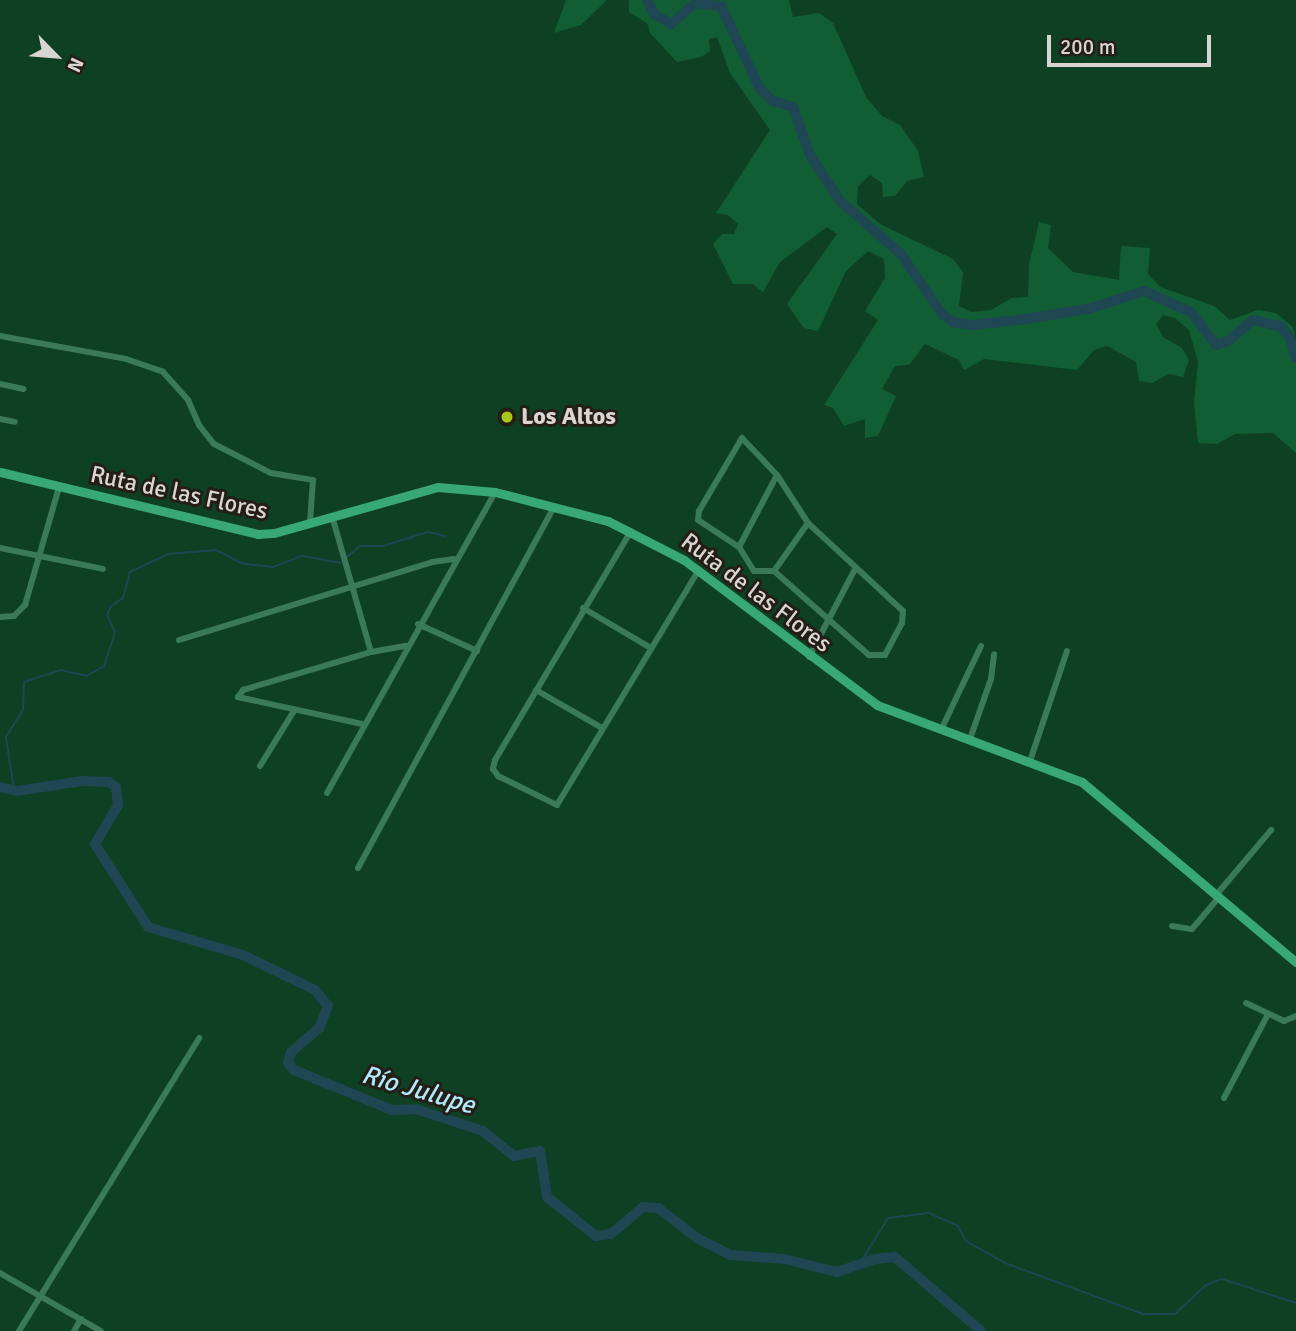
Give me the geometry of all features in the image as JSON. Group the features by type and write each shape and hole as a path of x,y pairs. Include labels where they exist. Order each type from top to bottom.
{"main road":[{"name":"Ruta de las Flores","path":"0,472 258,534 310,523 438,487 495,492 554,506 632,531 699,570 809,657 877,705 1030,761 1097,792 1296,962"}],"street":[{"path":"0,336 126,359 163,372 188,400 214,444 271,472 313,480 310,523"},
{"path":"0,384 23,389"},
{"path":"0,419 15,422"},
{"path":"738,440 750,443 777,475 808,523 855,569 900,607 902,624 880,658 869,655 774,571 754,571 739,547 701,524 698,516 738,440"},
{"path":"739,547 777,475"},
{"path":"0,617 14,616 25,605 59,487"},
{"path":"327,793 362,724 454,559 495,492"},
{"path":"358,868 554,506"},
{"path":"332,516 371,652"},
{"path":"774,571 808,523"},
{"path":"632,531 583,608 495,760 493,769 498,776 557,805 699,570"},
{"path":"0,548 103,569"},
{"path":"179,640 432,562 454,559"},
{"path":"809,657 855,569"},
{"path":"583,608 651,648"},
{"path":"418,624 477,651"},
{"path":"362,724 238,697 243,690 371,652 406,646"},
{"path":"941,730 981,646"},
{"path":"1030,761 1067,651"},
{"path":"970,740 991,679 994,654"},
{"path":"536,690 602,728"},
{"path":"260,766 294,711"},
{"path":"1172,926 1192,929 1271,830"},
{"path":"1246,1003 1267,1016 1284,1021 1296,1016"},
{"path":"1224,1098 1267,1016"},
{"path":"19,1331 199,1038"},
{"path":"0,1273 102,1331"},
{"path":"74,1331 81,1319"}],"green space":[{"path":"0,0 1296,0 1296,1331 0,1331"},
{"path":"566,0 607,0 581,25 554,33"},
{"path":"629,0 789,0 793,17 819,13 833,23 866,97 882,116 900,125 918,151 924,177 907,181 895,196 883,197 882,183 870,175 858,186 857,204 880,224 953,259 963,272 959,306 971,312 991,310 1012,298 1028,297 1029,264 1039,222 1051,225 1048,248 1073,272 1119,280 1121,246 1150,248 1148,274 1160,287 1214,306 1230,320 1258,310 1276,313 1293,327 1296,340 1296,453 1273,433 1235,434 1217,444 1198,443 1194,403 1198,362 1189,330 1175,318 1163,315 1156,324 1163,337 1182,348 1189,360 1183,377 1169,374 1152,383 1139,381 1136,362 1107,346 1094,350 1077,370 984,359 964,370 959,360 925,344 909,365 895,366 882,389 896,396 878,436 865,438 865,419 844,426 833,408 824,405 878,320 865,311 885,278 884,259 868,251 846,271 818,331 804,328 787,304 837,234 827,227 780,262 763,292 753,284 733,284 713,244 722,234 734,234 738,224 728,215 716,213 770,130 730,73 717,37 709,39 710,51 701,57 677,62 650,33 647,23 629,12"}],"waterway":[{"path":"647,0 654,14 671,24 695,3 721,6 760,89 773,101 793,107 810,155 840,201 901,254 942,314 953,322 972,325 1088,309 1144,291 1191,312 1216,345 1228,341 1253,320 1280,326 1290,338 1296,358"},
{"path":"346,558 360,546 383,546 428,532 446,536"},
{"path":"14,790 6,737 23,710 24,682 61,670 86,676 104,666 115,632 107,615 111,606 123,598 130,572 168,554 216,550 244,564 273,567 302,556 340,563"},
{"name":"Río Julupe","path":"0,787 17,791 82,781 109,782 116,787 118,805 95,844 148,927 243,955 315,990 328,1006 319,1028 291,1052 288,1063 294,1070 392,1110 416,1109 483,1131 514,1156 540,1151 547,1197 596,1236 611,1234 643,1207 658,1208 697,1238 730,1255 785,1259 837,1272 875,1259 895,1257 981,1331"},
{"path":"859,1265 888,1218 929,1213 958,1226 966,1241 1005,1263 1143,1314 1175,1314 1206,1285 1222,1279 1296,1303"}],"place":[{"name":"Los Altos","path":"507,417"}]}
